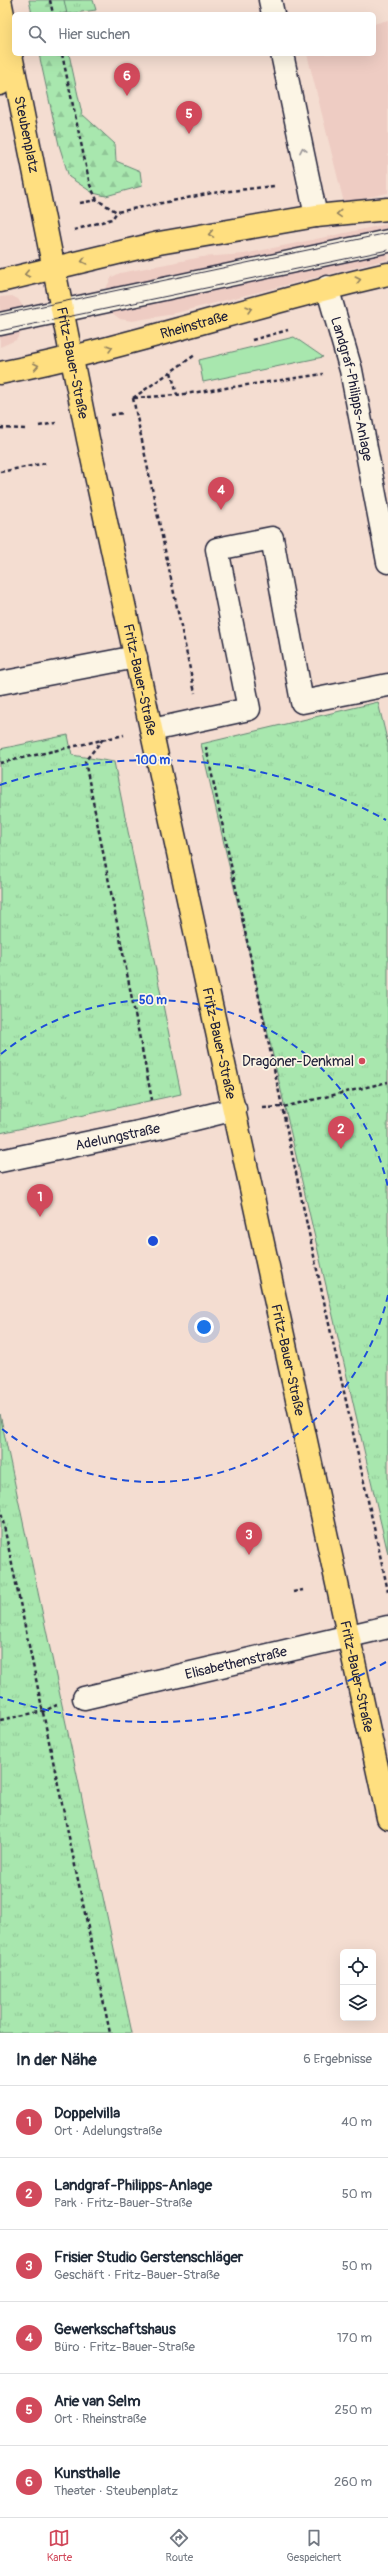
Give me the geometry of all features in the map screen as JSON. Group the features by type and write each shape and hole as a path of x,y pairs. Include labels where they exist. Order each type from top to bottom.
{"main road":[{"name":"Steubenplatz","path":"0,0 54,268"},
{"path":"0,84 10,49"},
{"path":"0,281 159,243 316,216 388,209"},
{"name":"Fritz-Bauer-Straße","path":"54,268 136,657 388,1818"},
{"name":"Rheinstraße","path":"0,373 72,358 327,287 388,274"}],"street":[{"path":"270,0 273,12"},
{"path":"282,56 316,216"},
{"path":"0,324 388,241"},
{"name":"Landgraf-Philipps-Anlage","path":"327,287 351,370 388,562"},
{"path":"152,730 249,709 217,549 272,538 302,702 388,685"},
{"path":"0,683 136,657"},
{"name":"Adelungstraße","path":"0,1160 158,1128 235,1109"},
{"name":"Elisabethenstraße","path":"84,1698 388,1626"}],"path":[{"path":"50,0 53,12"},
{"path":"62,56 90,185 97,200 117,212"},
{"path":"101,222 112,219 117,212 134,208 212,193 274,186"},
{"path":"80,203 97,200"},
{"path":"133,398 177,395 351,370"},
{"path":"133,398 171,372 177,395"},
{"path":"133,398 200,719 388,1591"},
{"path":"0,428 25,429"},
{"path":"0,472 46,464"},
{"path":"0,763 103,739 85,761 158,1128"},
{"path":"235,1109 283,1107 388,1082"},
{"path":"0,1507 44,1711 110,2033"},
{"path":"294,1592 303,1590"},
{"path":"0,1720 44,1711 60,1704 84,1698"}],"shaded area":[{"path":"388,20 388,193 344,203 307,56 376,56 376,23"},
{"path":"388,224 388,259 168,315 132,321 120,319 112,313 106,296 106,288 112,277 120,273 202,257 244,254"},
{"path":"12,296 18,299 24,308 26,325 16,340 0,347 0,297"}],"green space":[{"path":"29,0 81,0 83,8 68,12 32,12"},
{"path":"64,0 93,0 96,10 82,12 67,12"},
{"path":"39,56 69,56 82,114 115,144 116,161 140,171 142,186 106,196 93,193 69,177 59,145"},
{"path":"294,337 323,357 203,382 199,360"},
{"path":"378,702 388,744 388,1554 201,744"},
{"path":"68,735 72,755 114,762 181,1094 0,1133 0,749"},
{"path":"0,1414 132,2033 0,2033"}],"tram line":[{"path":"0,315 388,233"},
{"path":"0,331 388,250"}],"place":[{"name":"Kunsthalle","path":"127,96"},
{"name":"Arie van Selm","path":"189,134"},
{"name":"Gewerkschaftshaus","path":"221,510"},
{"name":"Dragoner-Denkmal","path":"362,1061"},
{"name":"Landgraf-Philipps-Anlage","path":"341,1149"},
{"name":"Doppelvilla","path":"40,1217"},
{"name":"Frisier Studio Gerstenschläger","path":"249,1555"}]}
